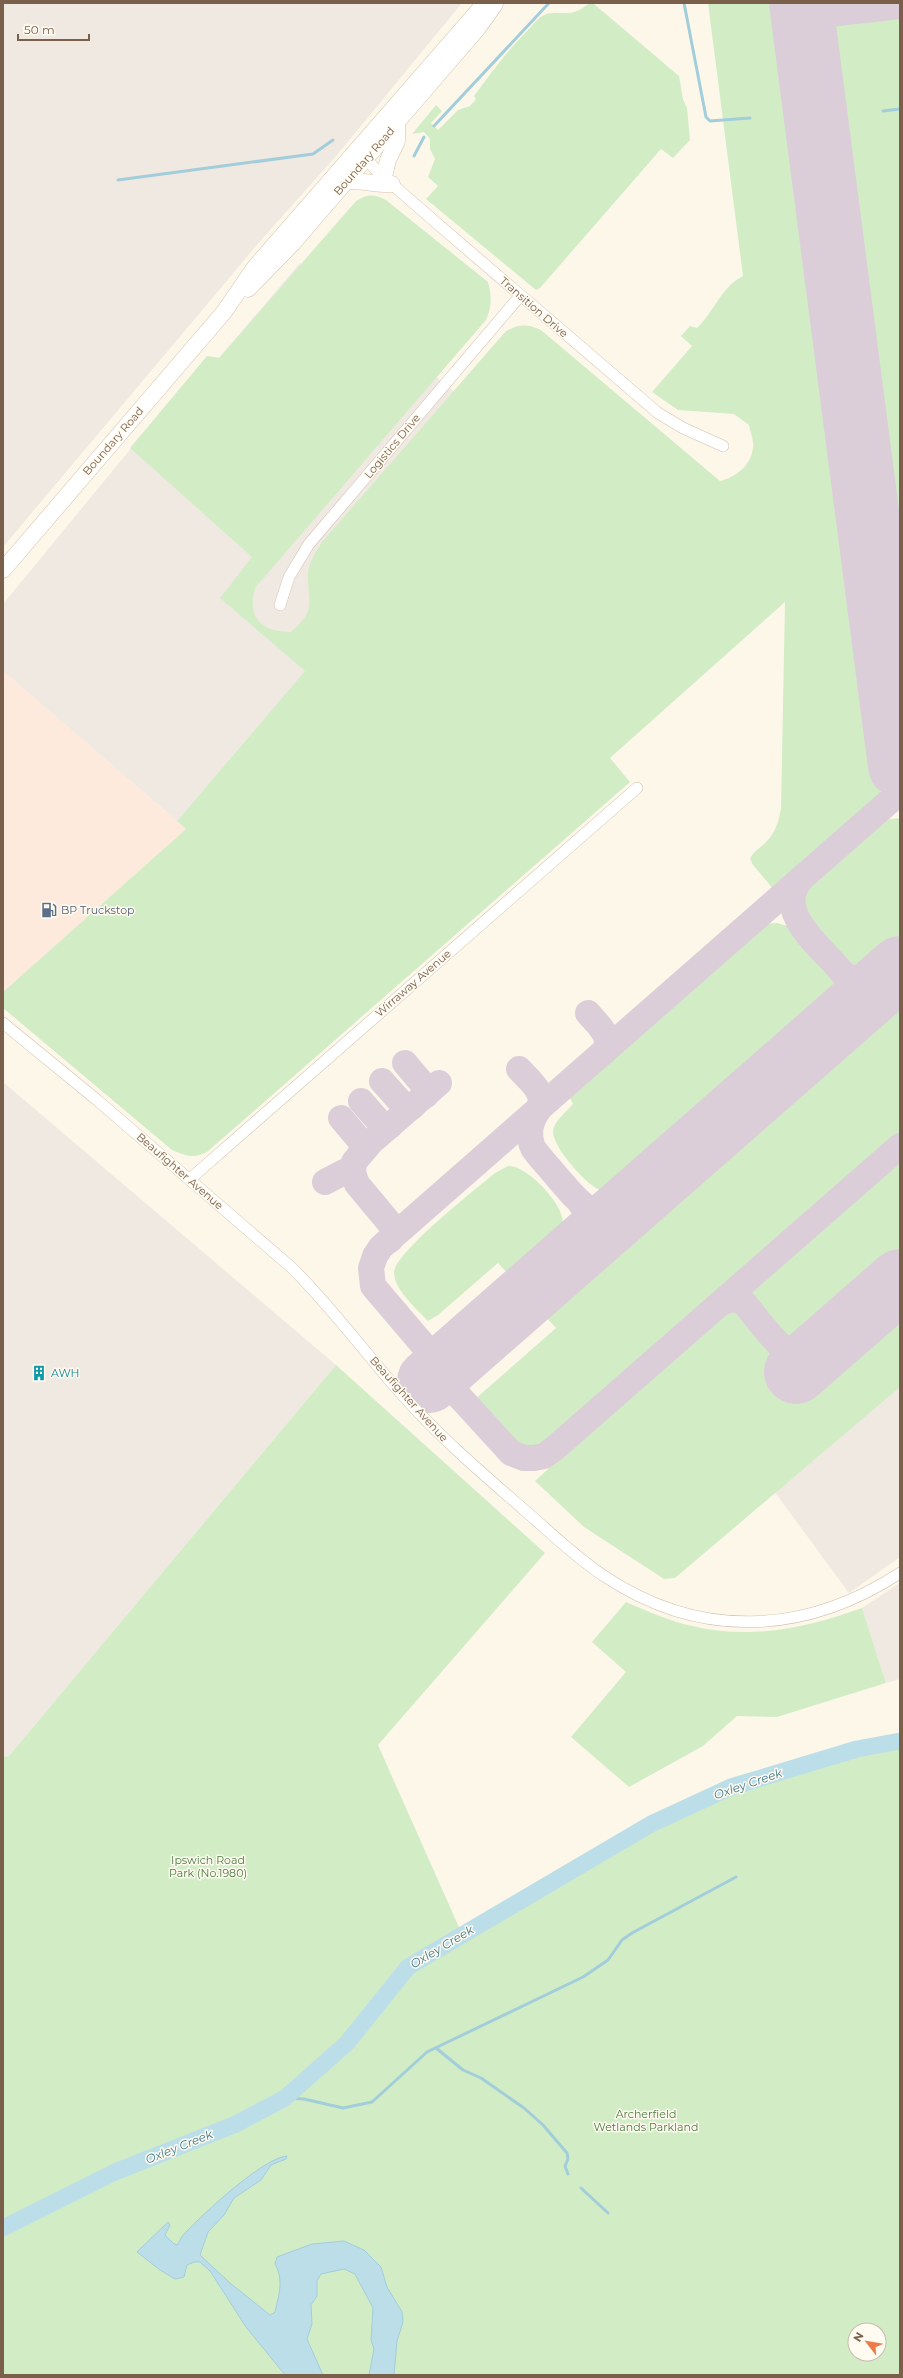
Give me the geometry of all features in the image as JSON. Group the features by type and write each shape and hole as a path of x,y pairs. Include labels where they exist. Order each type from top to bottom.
{"main road":[{"name":"Boundary Road","path":"3,570 224,312 256,267 362,154 486,3"},
{"name":"Boundary Road","path":"224,312 273,265 346,181 362,154 397,122 496,3"},
{"path":"346,181 361,180 375,185 388,181 388,160 397,141 397,122"}],"street":[{"name":"Transition Drive","path":"362,154 388,181 658,413 683,428 723,446"},
{"name":"Logistics Drive","path":"280,605 289,577 309,544 520,296"},
{"name":"Wirraway Avenue","path":"190,1179 637,788"},
{"name":"Beaufighter Avenue","path":"3,1023 190,1179 312,1287 405,1398 448,1443 603,1576 636,1596 685,1614 733,1621 778,1621 824,1611 851,1602 900,1573"}],"shaded area":[{"path":"3,3 462,3 337,155 262,239 3,547"},
{"path":"300,263 502,432 316,659 177,821 3,671 3,604 207,356 219,358"},
{"name":"BP Truckstop","path":"3,671 186,829 3,992"},
{"path":"3,1082 336,1365 8,1757 3,1756"},
{"path":"900,1386 900,1557 849,1593 774,1491"},
{"path":"900,1583 900,1679 886,1683 862,1608"}],"green space":[{"path":"708,3 900,3 900,687 868,691 881,789 879,799 775,891 753,865 750,859 754,853 771,837 778,821 781,808 785,602 610,758 630,782 207,1152 190,1156 172,1150 3,1008 3,992 186,829 177,821 305,671 220,598 252,557 130,448 207,356 219,358 356,201 364,197 371,196 386,200 488,282 491,297 490,306 486,320 255,588 253,608 255,615 264,626 291,632 305,617 309,605 308,573 313,557 322,542 506,331 515,327 527,326 541,330 720,481 732,477 746,465 752,453 753,441 749,425 734,414 678,410 652,392 692,346 681,336 690,326 697,328 703,322 723,293 735,281 743,276"},
{"path":"588,4 594,4 679,76 683,99 687,108 690,140 673,158 661,149 540,288 536,290 426,199 438,186 428,177 435,159 430,149 430,139 424,132 412,134 436,105 442,111 431,123 438,130 458,110 470,106 476,99 474,96 499,62 540,17 553,13 574,12"},
{"path":"900,818 900,938 861,972 853,970 807,919 802,906 803,897 810,882 882,820"},
{"path":"777,923 791,927 817,953 837,979 839,993 615,1188 600,1190 594,1187 571,1164 554,1138 554,1127 558,1120 573,1104 570,1098 578,1086 757,929 765,924"},
{"path":"900,998 900,1137 549,1445 537,1450 526,1450 516,1447 498,1432 474,1400 556,1328 542,1313"},
{"path":"900,1156 900,1262 895,1267 878,1269 798,1339 786,1339 754,1305 750,1296 752,1288"},
{"path":"508,1166 516,1167 526,1173 546,1190 555,1201 563,1222 561,1230 563,1234 512,1278 498,1263 438,1315 428,1321 407,1299 398,1286 394,1273 398,1264 407,1251 437,1222 495,1173"},
{"path":"734,1307 744,1313 810,1389 900,1310 900,1387 675,1578 664,1579 584,1527 535,1481 722,1311"},
{"path":"336,1365 545,1553 378,1745 462,1934 651,1824 731,1787 857,1749 900,1741 900,2375 3,2375 3,1756 8,1757"},
{"path":"626,1602 658,1616 683,1624 714,1630 735,1632 778,1630 820,1621 862,1608 886,1683 777,1717 737,1716 703,1746 629,1787 571,1737 626,1672 592,1642"}],"water":[{"path":"287,2156 286,2159 271,2165 261,2180 234,2198 224,2215 208,2232 200,2255 230,2283 270,2315 275,2312 280,2287 278,2270 275,2264 277,2257 312,2244 344,2241 364,2250 381,2267 387,2287 402,2312 403,2322 397,2341 394,2375 369,2375 374,2349 371,2340 373,2308 355,2274 344,2269 321,2274 317,2281 317,2296 311,2305 312,2324 307,2339 323,2375 285,2375 246,2327 210,2271 200,2262 194,2262 187,2265 184,2277 175,2279 160,2270 137,2252 168,2222 170,2225 165,2235 177,2245 182,2236 206,2212 234,2188 264,2166 277,2159"}],"waterway":[{"path":"434,126 549,3"},
{"path":"684,3 706,117 710,121 750,118"},
{"path":"883,111 900,109"},
{"path":"414,156 424,137"},
{"path":"118,180 313,154 333,140"},
{"name":"Oxley Creek","path":"3,2228 115,2172 236,2124 285,2098 347,2043 408,1967 651,1824 731,1787 857,1749 900,1741"},
{"path":"285,2098 304,2099 343,2108 372,2102 427,2052 583,1977 608,1960 622,1940 632,1933 736,1877"},
{"path":"436,2048 463,2070 481,2078 524,2108 543,2125 567,2153 568,2159 565,2166 568,2174"},
{"path":"581,2188 608,2213"}],"taxiway":[{"path":"803,17 900,6"},
{"path":"900,792 381,1247 375,1256 371,1268 373,1286 436,1360 447,1383 511,1453 524,1458 544,1456 900,1146"},
{"path":"776,1077 836,1024 850,1005 850,988 845,976 805,931 797,918 793,905 794,892 801,879"},
{"path":"844,974 851,979 866,983 887,977 900,967"},
{"path":"588,1013 600,1026 606,1036 607,1046 604,1052"},
{"path":"405,1063 426,1088 426,1095"},
{"path":"519,1069 539,1093 541,1098 538,1110"},
{"path":"382,1081 404,1106 412,1107"},
{"path":"390,1240 393,1234 392,1226 357,1184 353,1173 354,1162 371,1142 439,1083"},
{"path":"361,1101 382,1125 390,1126"},
{"path":"539,1109 533,1118 530,1128 530,1138 533,1148 578,1200 594,1211 603,1214 612,1213 623,1209 693,1150"},
{"path":"341,1118 362,1143 361,1152"},
{"path":"325,1182 344,1172 350,1172 354,1176"},
{"path":"523,1299 572,1254 584,1240 588,1224 586,1214 581,1204"},
{"path":"723,1302 733,1299 743,1302 783,1348 792,1354 802,1357 811,1356 816,1353 847,1327"},
{"path":"452,1389 448,1378 452,1364 512,1308"}],"runway":[{"path":"801,3 900,766"},
{"path":"429,1381 900,968"},
{"path":"796,1372 900,1281"}],"place":[{"name":"BP Truckstop","path":"49,910"},
{"name":"AWH","path":"39,1373"}],"park label":[{"name":"Ipswich Road Park (No.1980)","path":"208,1866"},
{"name":"Archerfield Wetlands Parkland","path":"646,2120"}]}
